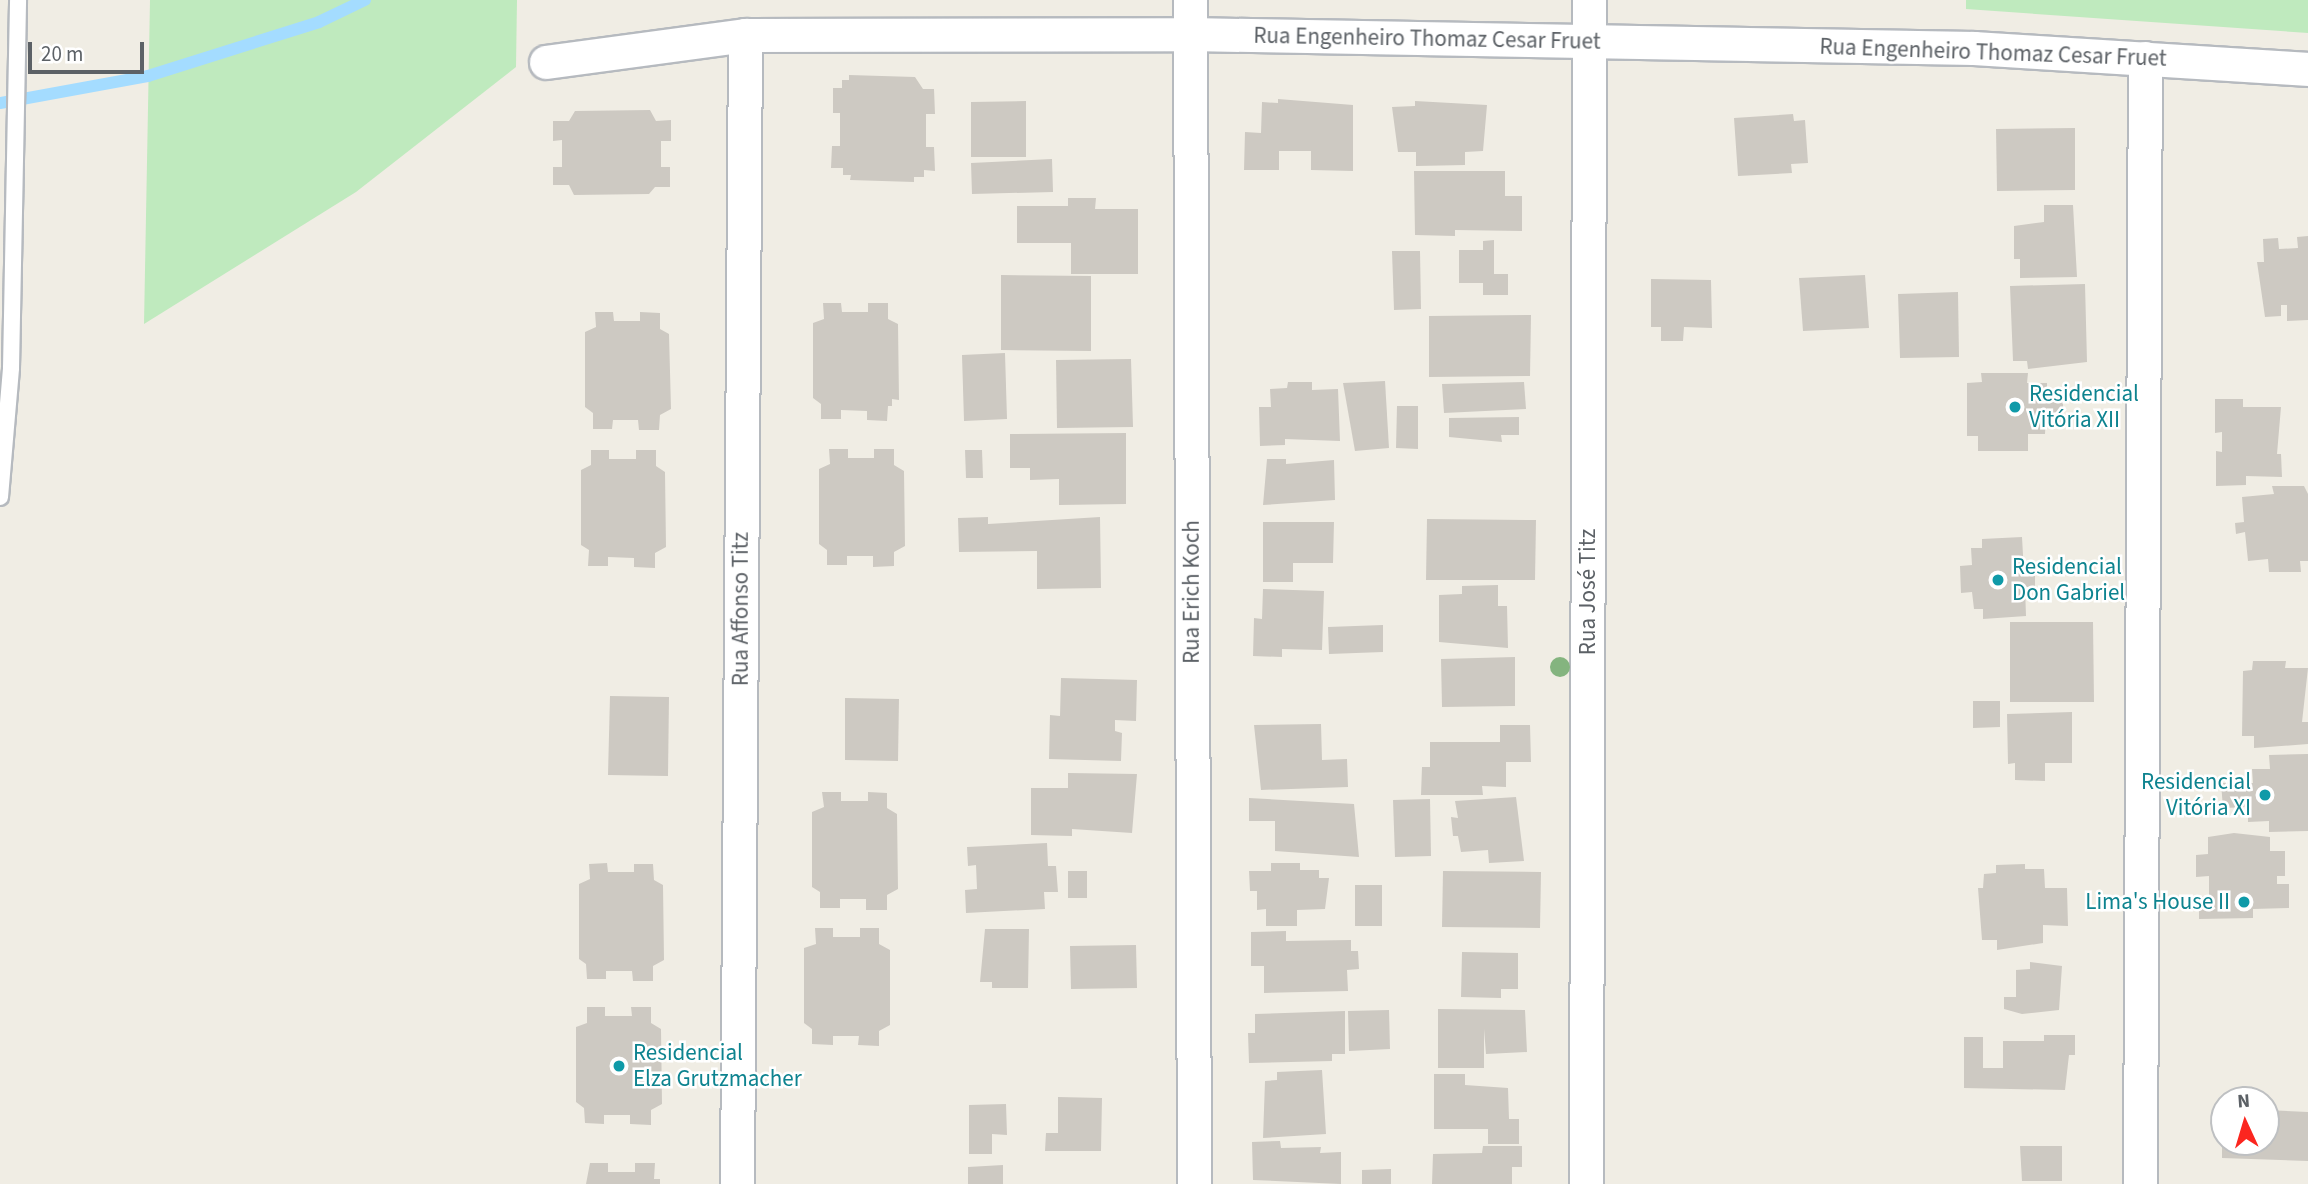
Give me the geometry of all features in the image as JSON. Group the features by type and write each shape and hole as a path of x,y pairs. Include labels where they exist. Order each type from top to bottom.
{"street":[{"name":"Rua Erich Koch","path":"1190,0 1194,1184"},
{"name":"Rua José Titz","path":"1586,1184 1589,0"},
{"name":"Rua Engenheiro Thomaz Cesar Fruet","path":"546,62 745,35 1190,34 1974,48 2308,69"},
{"name":"Rua Affonso Titz","path":"737,1184 745,35"},
{"path":"2140,1184 2145,58"}],"lane":[{"path":"0,497 11,368 18,0"}],"green space":[{"path":"150,0 517,0 516,67 356,192 144,324"},
{"path":"1966,0 2308,0 2308,33 1966,9"}],"building":[{"path":"849,75 915,77 923,89 934,89 935,114 926,114 926,147 934,147 935,171 924,170 924,177 914,177 914,182 850,180 851,175 843,175 843,168 831,168 832,146 840,146 840,113 833,113 833,88 842,88 842,80 849,80"},
{"path":"1278,99 1353,105 1353,171 1311,170 1311,151 1279,151 1279,170 1244,170 1245,132 1261,133 1262,102 1278,103"},
{"path":"1026,101 1026,157 971,157 971,102"},
{"path":"1415,101 1487,105 1483,151 1465,152 1465,165 1416,166 1416,152 1398,152 1392,107 1415,106"},
{"path":"650,110 656,121 671,120 671,141 661,141 661,167 670,167 670,187 655,187 649,194 574,195 569,185 553,185 553,167 562,167 562,140 553,141 553,121 569,121 575,111"},
{"path":"1793,114 1794,121 1805,120 1808,163 1791,164 1792,173 1738,176 1734,118"},
{"path":"2075,128 2075,190 1997,191 1996,129"},
{"path":"1052,159 1053,192 972,194 971,163"},
{"path":"1414,171 1505,171 1505,196 1522,196 1522,231 1455,230 1455,236 1415,235"},
{"path":"1068,198 1096,198 1095,209 1138,209 1138,274 1071,274 1071,243 1017,243 1017,206 1068,206"},
{"path":"2044,205 2073,205 2077,277 2020,278 2020,259 2014,259 2014,226 2044,222"},
{"path":"2308,236 2308,320 2287,321 2287,305 2281,305 2281,316 2265,317 2257,262 2264,262 2263,239 2278,238 2279,249 2298,248 2297,237"},
{"path":"1494,240 1494,274 1508,274 1508,295 1483,295 1483,283 1459,283 1459,250 1483,250 1483,241"},
{"path":"1392,251 1420,251 1421,309 1394,310"},
{"path":"1001,275 1091,276 1091,351 1001,350"},
{"path":"1865,275 1869,328 1803,331 1799,278"},
{"path":"1651,279 1711,280 1712,328 1684,327 1683,341 1661,341 1661,327 1651,327"},
{"path":"2085,284 2087,362 2028,369 2027,361 2013,361 2010,286"},
{"path":"1958,292 1959,357 1900,358 1898,294"},
{"path":"823,303 841,303 842,312 868,312 868,303 888,303 888,319 898,324 899,400 892,399 892,406 888,406 887,421 867,420 867,411 841,410 841,419 821,419 821,404 813,398 813,323 824,319"},
{"path":"595,312 613,312 614,321 640,321 640,312 660,313 660,329 669,334 671,409 660,415 659,430 639,430 638,420 613,420 612,429 593,429 593,413 585,407 585,332 596,327"},
{"path":"1531,315 1530,376 1429,377 1429,316"},
{"path":"1005,353 1007,419 964,421 962,355"},
{"path":"1131,359 1133,427 1057,428 1056,360"},
{"name":"Residencial Vitória XII","path":"1981,373 2028,373 2027,383 2047,383 2047,398 2063,398 2063,417 2046,416 2045,434 2028,434 2028,451 1978,451 1978,436 1967,436 1967,383 1982,382"},
{"path":"1385,381 1389,448 1355,451 1343,383"},
{"path":"1288,382 1312,382 1312,390 1338,389 1340,441 1285,439 1285,445 1260,446 1259,407 1271,407 1270,389 1287,388"},
{"path":"1524,382 1526,409 1444,413 1442,384"},
{"path":"2215,399 2243,399 2243,407 2281,407 2277,454 2281,454 2282,477 2246,476 2246,485 2216,486 2216,451 2222,452 2222,432 2215,433"},
{"path":"1397,406 1418,406 1418,449 1396,448"},
{"path":"1519,417 1519,435 1501,435 1502,442 1449,437 1449,418"},
{"path":"1126,433 1126,504 1059,505 1059,479 1030,480 1030,468 1010,468 1010,434"},
{"path":"829,449 848,449 848,458 874,458 874,449 894,449 894,465 904,471 905,546 894,552 894,566 873,567 873,556 847,556 847,565 827,565 827,550 819,544 819,469 830,464"},
{"path":"591,450 609,450 609,459 636,459 636,450 656,450 656,466 665,472 666,547 655,553 655,568 634,567 634,558 608,557 608,566 588,566 589,550 581,545 581,470 591,465"},
{"path":"965,450 982,450 983,478 966,478"},
{"path":"1267,459 1286,459 1286,464 1334,460 1335,500 1263,505"},
{"path":"2272,486 2304,486 2308,494 2308,561 2300,561 2301,572 2269,572 2268,559 2248,561 2245,532 2236,534 2235,523 2244,522 2242,497 2274,494"},
{"path":"988,517 988,524 1100,517 1101,588 1037,589 1037,551 959,552 958,518"},
{"path":"1427,519 1536,520 1535,580 1426,580"},
{"path":"1263,522 1334,522 1333,563 1293,563 1293,582 1263,582"},
{"name":"Residencial Don Gabriel","path":"2022,537 2024,573 2035,572 2035,587 2025,587 2026,616 1983,619 1983,609 1974,609 1972,592 1961,593 1960,566 1972,565 1971,548 1982,548 1982,539"},
{"path":"1498,585 1498,606 1507,606 1508,648 1439,642 1439,595 1462,594 1462,586"},
{"path":"1263,589 1324,591 1322,650 1282,649 1282,657 1253,656 1254,618 1262,619"},
{"path":"2010,622 2093,622 2094,702 2010,702"},
{"path":"1383,625 1383,652 1329,654 1328,627"},
{"path":"1515,657 1515,706 1442,707 1441,659"},
{"path":"2253,661 2286,661 2285,668 2308,668 2302,722 2308,722 2308,744 2254,748 2254,736 2242,736 2243,671 2252,670"},
{"path":"1061,678 1137,680 1136,721 1115,720 1115,731 1122,733 1121,761 1049,759 1050,715 1060,716"},
{"path":"610,696 669,697 668,776 608,775"},
{"path":"845,698 899,699 898,761 845,760"},
{"path":"1973,701 2000,701 2000,727 1973,728"},
{"path":"2072,712 2072,763 2045,763 2045,781 2015,780 2015,763 2008,764 2007,714"},
{"path":"1321,724 1322,760 1347,759 1348,787 1261,790 1254,725"},
{"path":"1500,725 1530,725 1531,762 1506,762 1506,787 1482,786 1483,795 1421,795 1422,767 1430,767 1430,742 1500,742"},
{"name":"Residencial Vitória XI","path":"2308,754 2308,831 2269,832 2269,821 2248,822 2248,807 2223,808 2221,783 2253,783 2252,769 2270,769 2269,755"},
{"path":"1068,773 1137,774 1132,833 1072,829 1072,836 1031,835 1031,788 1068,788"},
{"path":"822,792 841,792 841,801 868,801 868,792 887,793 887,808 897,814 898,889 887,895 887,910 866,910 866,899 840,899 840,908 820,908 820,892 812,887 812,812 824,807"},
{"path":"1516,797 1524,861 1489,863 1488,850 1461,852 1458,836 1453,836 1451,817 1458,818 1455,801"},
{"path":"1249,798 1354,804 1359,857 1275,851 1275,821 1249,821"},
{"path":"1430,799 1431,856 1395,857 1393,800"},
{"path":"2234,833 2270,837 2270,851 2285,851 2285,876 2277,876 2277,884 2289,884 2289,908 2253,909 2253,918 2199,919 2199,896 2209,896 2209,876 2196,877 2196,855 2208,854 2208,837"},
{"path":"1047,843 1048,866 1056,866 1058,892 1044,892 1045,909 966,913 965,890 977,889 976,865 968,866 967,847"},
{"name":"Residencial Elza Grutzmacher","path":"607,863 608,872 634,872 634,864 653,864 654,880 663,885 664,960 653,966 653,981 633,981 632,971 606,971 606,979 587,979 586,964 579,959 579,884 590,879 589,864"},
{"path":"1271,863 1300,863 1300,870 1319,870 1319,878 1329,878 1325,909 1297,910 1297,926 1266,926 1266,909 1257,910 1257,891 1250,891 1249,871 1271,871"},
{"path":"2025,864 2025,869 2044,869 2045,888 2067,888 2068,926 2043,925 2043,943 1997,950 1997,940 1982,940 1978,888 1983,888 1984,874 1996,873 1996,865"},
{"path":"1068,871 1087,871 1087,898 1068,898"},
{"path":"1443,871 1541,872 1540,928 1442,927"},
{"path":"1355,885 1382,885 1382,926 1355,926"},
{"path":"815,928 833,928 833,937 860,937 860,928 879,928 879,944 890,950 890,1025 879,1031 879,1046 858,1045 859,1036 833,1036 833,1045 812,1044 812,1029 804,1023 804,948 816,944"},
{"path":"985,929 1029,929 1028,988 992,988 992,982 980,982"},
{"path":"1286,931 1286,941 1351,940 1351,951 1358,951 1359,969 1347,970 1348,991 1264,993 1264,966 1251,966 1251,932"},
{"path":"1136,945 1137,988 1071,989 1070,946"},
{"path":"1462,952 1518,953 1518,989 1501,989 1501,998 1461,997"},
{"path":"2030,962 2062,966 2059,1010 2022,1014 2004,1009 2004,997 2016,997 2016,970 2030,969"},
{"name":"Residencial Elza Grutzmacher","path":"587,1007 605,1007 605,1016 632,1016 631,1007 651,1007 651,1023 661,1029 662,1104 651,1110 651,1125 630,1124 630,1115 604,1115 604,1124 585,1123 584,1108 576,1102 576,1027 587,1023"},
{"path":"1438,1009 1525,1010 1527,1052 1486,1054 1484,1029 1484,1068 1438,1068"},
{"path":"1389,1010 1390,1049 1349,1051 1348,1011"},
{"path":"1345,1011 1345,1054 1332,1054 1332,1061 1249,1063 1248,1033 1255,1033 1255,1014"},
{"path":"2044,1035 2075,1035 2075,1055 2069,1055 2065,1090 1964,1088 1964,1037 1983,1037 1983,1068 2003,1068 2003,1041 2044,1041"},
{"path":"1322,1070 1326,1134 1263,1138 1265,1081 1277,1080 1277,1072"},
{"path":"1434,1074 1465,1074 1465,1085 1508,1088 1509,1119 1519,1119 1519,1144 1488,1144 1488,1129 1434,1129"},
{"path":"1058,1097 1102,1098 1101,1151 1045,1151 1046,1133 1058,1133"},
{"path":"1006,1104 1007,1135 992,1134 992,1154 969,1154 969,1105"},
{"path":"2280,1111 2308,1112 2308,1161 2222,1158 2280,1156"},
{"path":"1280,1141 1281,1148 1321,1147 1320,1153 1341,1152 1341,1184 1253,1180 1252,1142"},
{"path":"1483,1146 1522,1146 1522,1167 1512,1167 1512,1184 1432,1184 1433,1154 1482,1153"},
{"path":"2020,1146 2062,1146 2062,1181 2022,1181"},
{"path":"590,1163 608,1163 608,1172 635,1172 635,1163 655,1163 654,1179 660,1179 660,1184 586,1184"},
{"path":"1003,1165 1003,1184 968,1184 968,1167"},
{"path":"1391,1169 1391,1184 1362,1184 1362,1170"}],"waterway":[{"path":"0,103 148,76 319,22 365,0"}],"place":[{"name":"Residencial Vitória XII","path":"2015,407"},
{"name":"Residencial Don Gabriel","path":"1998,580"},
{"name":"Residencial Vitória XI","path":"2265,795"},
{"name":"Lima's House II","path":"2244,902"},
{"name":"Residencial Elza Grutzmacher","path":"619,1066"}]}
